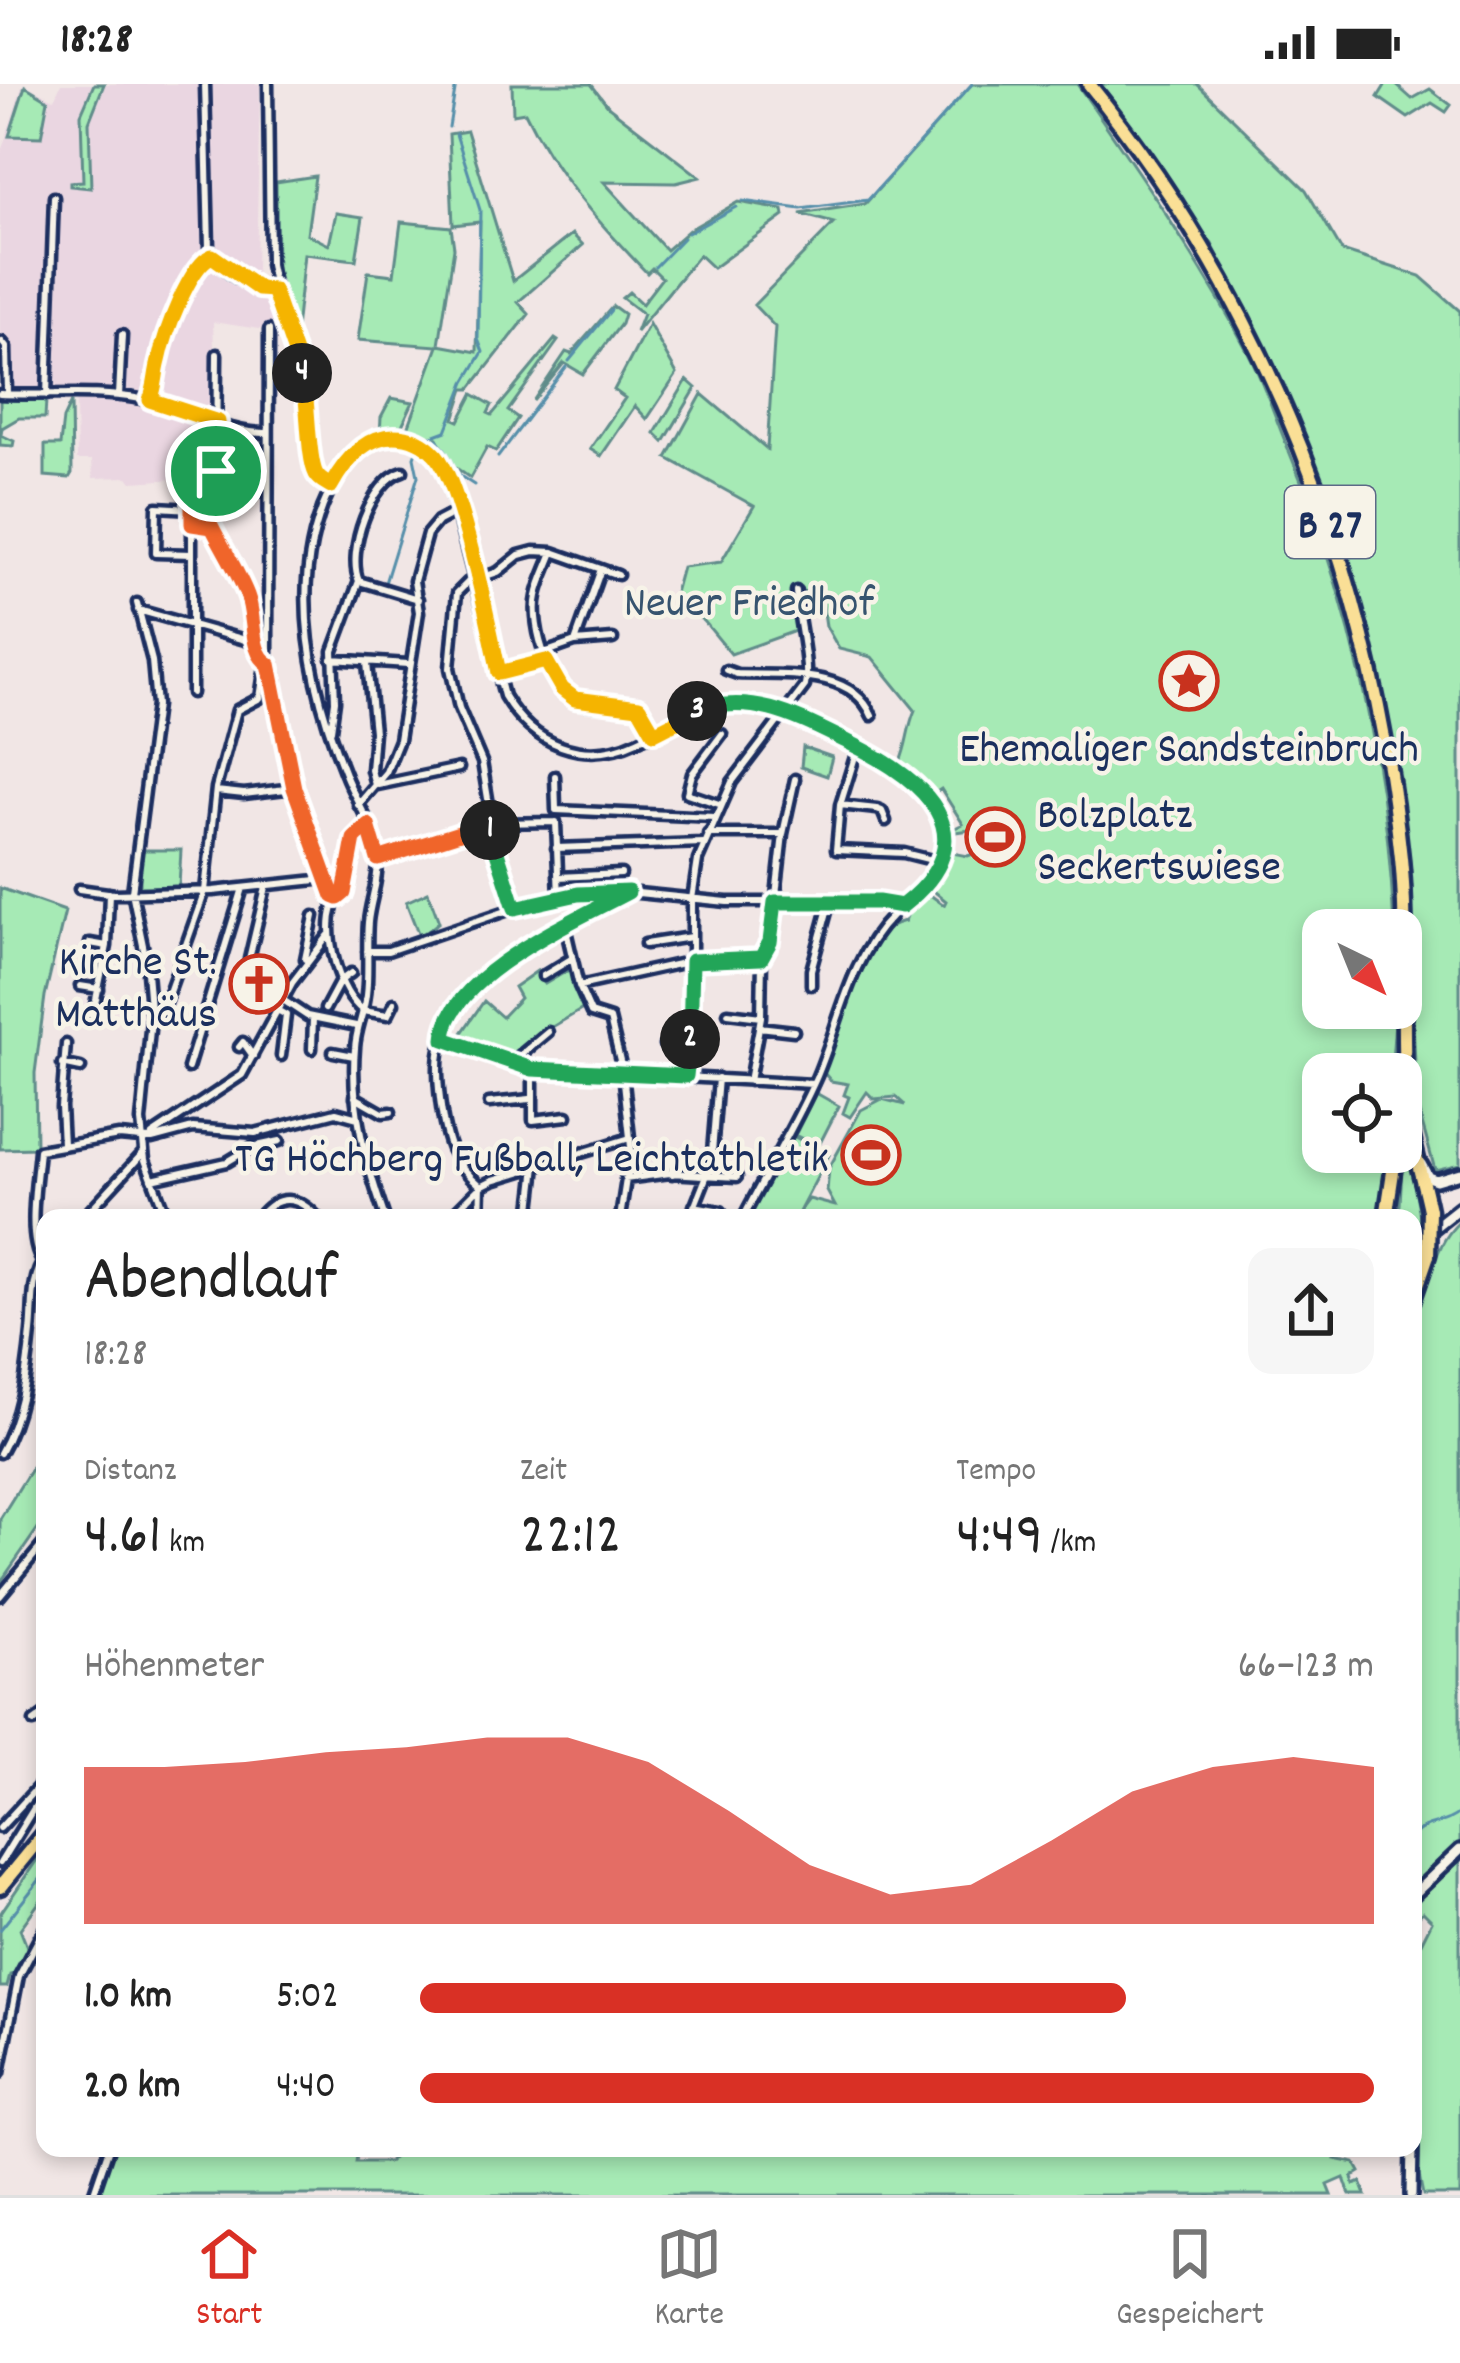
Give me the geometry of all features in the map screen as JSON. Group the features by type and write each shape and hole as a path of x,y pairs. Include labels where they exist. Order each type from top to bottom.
{"main road":[{"name":"B 27","path":"1089,84 1126,130 1222,281 1298,435 1348,575 1372,669 1401,859 1405,1053"},
{"path":"1422,1164 1432,1179 1460,1173"},
{"path":"1387,1209 1393,1173"},
{"name":"B 27","path":"1421,1173 1429,1210 1428,1256 1422,1273"},
{"path":"1422,1237 1460,1207"},
{"path":"0,1887 36,1843"},
{"path":"1422,1886 1460,1850"},
{"path":"1410,2195 1412,2157"}],"street":[{"path":"205,84 207,239 212,256 259,289 273,290"},
{"path":"268,84 273,290 307,392 313,467 331,486"},
{"path":"47,394 54,197"},
{"path":"150,400 159,360 191,276 202,260 212,256"},
{"path":"269,330 267,665 294,788 335,898"},
{"path":"119,395 122,335"},
{"path":"2,342 6,347 3,394 119,395 150,400 249,433 267,433"},
{"path":"192,693 192,502 216,471 217,354"},
{"path":"367,951 398,948 559,898 628,892 692,899 884,902 901,917 902,906 927,886 940,862 944,836 928,797 903,771 787,713 726,704 694,712 610,751 556,746 520,720 505,696 459,510 440,460 424,445 402,436 366,444 331,486 314,536 308,611 310,662 329,733 378,859 354,1056 358,1118 382,1209"},
{"path":"329,733 335,700 332,659 359,581 353,563 371,502 392,474 403,471"},
{"path":"192,508 157,507 156,553 192,554"},
{"path":"358,805 386,772 399,740 418,599 414,581 428,534 438,521 459,510"},
{"path":"151,1020 162,1012 205,891 216,791 237,710 260,698 267,665 256,643 248,596 212,527 192,524"},
{"path":"553,551 536,604 545,657 568,695 584,703 639,707 654,733"},
{"path":"515,908 490,824 482,762 459,708 450,668 454,600 462,587 498,572 519,555 553,551 618,575"},
{"path":"574,642 601,569"},
{"path":"359,581 418,599"},
{"path":"686,1076 692,899 719,804 752,753 801,695 807,675 796,592"},
{"path":"164,1209 142,1136 151,1020 146,961 132,892 156,705 152,661 138,606 256,643"},
{"path":"499,673 574,642 613,639"},
{"path":"332,659 408,664"},
{"path":"367,663 374,785"},
{"path":"726,670 807,675 860,698 872,716"},
{"path":"719,804 687,793 692,774 722,734"},
{"path":"858,747 840,805 836,850 904,853 940,862"},
{"path":"374,785 459,768"},
{"path":"555,776 559,898"},
{"path":"749,1081 760,1027 761,958 770,942 782,834 795,779"},
{"path":"216,791 244,794 294,788"},
{"path":"840,805 877,809 886,821"},
{"path":"556,810 714,817"},
{"path":"378,859 490,824 556,822"},
{"path":"368,825 354,839 346,886 335,898 328,936 357,1008 388,1018 394,1003"},
{"path":"556,848 782,834"},
{"path":"558,877 621,874"},
{"path":"80,889 205,891 326,879"},
{"path":"249,959 266,885"},
{"path":"188,1067 243,888"},
{"path":"480,1209 481,1186 463,1168 449,1142 436,1059 443,1033 485,976 628,892"},
{"path":"89,1014 93,1015 107,946 109,893"},
{"path":"811,985 830,901"},
{"path":"748,1209 813,1084 847,990 892,911"},
{"path":"310,953 314,916"},
{"path":"565,926 579,986 591,1013 610,1019 623,1073 630,1138 621,1209"},
{"path":"142,1136 163,1130 234,1082 310,953 328,936"},
{"path":"645,944 691,937"},
{"path":"89,943 107,946"},
{"path":"579,986 692,961 761,958"},
{"path":"543,976 571,959"},
{"path":"325,1009 351,973"},
{"path":"80,986 99,989"},
{"path":"283,1000 314,1018 358,1026"},
{"path":"277,1010 286,1015 281,1056"},
{"path":"728,1013 760,1017"},
{"path":"312,1049 314,1018"},
{"path":"760,1027 794,1031"},
{"path":"511,1063 548,1032"},
{"path":"239,1047 243,1042 253,1056"},
{"path":"442,1043 532,1069 813,1084"},
{"path":"664,1045 689,1043"},
{"path":"63,1144 66,1044"},
{"path":"333,1052 354,1056"},
{"path":"62,1064 81,1068"},
{"path":"532,1069 533,1120 567,1116"},
{"path":"693,1209 709,1175 718,1078"},
{"path":"355,1096 383,1114 391,1112"},
{"path":"489,1103 530,1099"},
{"path":"36,1250 39,1150 164,1136 194,1128 255,1132 336,1112 358,1118"},
{"path":"458,1209 481,1186 630,1138"},
{"path":"152,1179 227,1162 252,1147 280,1141"},
{"path":"91,1209 144,1152"},
{"path":"671,1155 672,1174"},
{"path":"531,1209 536,1166"},
{"path":"625,1179 672,1174 737,1177"},
{"path":"267,1209 272,1202 288,1198 310,1209"},
{"path":"694,1206 710,1209"},
{"path":"0,1453 15,1420 36,1272"},
{"path":"29,1346 36,1346"},
{"path":"0,1596 36,1553"},
{"path":"0,1828 36,1789"},
{"path":"0,1863 36,1805"},
{"path":"0,2073 20,1976 36,1945"},
{"path":"93,2195 106,2157"}],"shaded area":[{"path":"23,84 54,99 61,84 260,84 256,270 279,332 213,322 217,420 192,414 191,478 132,482 128,477 93,478 92,460 77,460 76,401 0,396 0,155"}],"green space":[{"path":"94,84 104,84 89,122 91,188 70,186 70,182 83,181 81,114"},
{"path":"512,84 591,84 609,107 700,177 676,183 604,182 666,250 689,230 738,202 783,210 784,216 713,268 699,255 636,332 643,314 622,298 629,292 642,304 662,278 652,268 647,273 579,197 525,112 513,114"},
{"name":"Neuer Friedhof","path":"972,84 1077,84 1167,215 1229,317 1258,373 1327,555 1373,741 1393,909 1302,909 1302,1029 1394,1029 1393,1053 1302,1053 1302,1173 1385,1173 1379,1209 801,1209 809,1199 835,1206 827,1191 829,1168 861,1110 882,1099 905,1105 896,1097 874,1099 867,1092 850,1117 843,1113 848,1084 831,1081 824,1073 858,973 878,938 905,921 910,907 926,892 944,905 946,901 930,888 947,852 968,856 978,852 973,833 1002,815 997,811 970,830 949,833 943,813 953,829 963,824 941,789 932,795 900,762 915,710 872,657 839,649 826,626 821,591 796,592 798,630 731,654 704,621 673,600 682,567 721,562 754,506 667,458 702,394 767,449 775,327 754,305 834,223 800,214 865,204"},
{"path":"1098,84 1197,84 1306,190 1342,251 1420,276 1460,311 1460,1164 1435,1170 1422,1123 1422,1053 1415,1053 1413,1029 1422,1029 1422,909 1408,909 1403,810 1391,737 1348,557 1289,401 1212,244"},
{"path":"1386,84 1395,84 1412,99 1430,89 1451,105 1446,112 1432,103 1408,118 1378,97"},
{"path":"25,86 48,100 41,137 9,136"},
{"path":"467,131 513,281 572,234 583,245 518,302 529,314 470,389 464,389 454,419 459,421 473,394 492,405 488,413 492,415 558,341 508,411 518,418 496,451 487,447 470,478 452,465 437,438 424,441 407,431 438,346 358,340 368,272 394,275 401,222 451,227 454,248 439,345 477,352 480,222 453,225 449,134"},
{"path":"315,176 307,234 329,245 336,213 363,217 356,260 304,254 296,330 292,330 277,280 276,182"},
{"path":"613,306 624,314 621,324 583,374 564,363 533,401 566,352 571,354"},
{"path":"649,324 677,374 647,419 635,406 601,456 590,449 625,398 614,390"},
{"path":"687,380 696,388 664,442 655,433"},
{"path":"0,397 46,400 45,418 19,418 2,428 1,435 14,441 13,446 0,445"},
{"path":"391,398 413,402 399,432 380,434 381,417"},
{"path":"71,402 72,473 69,478 45,476 45,445 60,445"},
{"path":"803,747 832,757 827,776 801,767"},
{"path":"140,850 181,850 179,886 140,888"},
{"path":"0,888 65,911 45,996 35,1073 36,1148 0,1149"},
{"path":"428,892 439,922 420,938 406,902"},
{"path":"572,968 586,1007 516,1056 505,1058 457,1040 484,1001 502,1017 520,998 514,987 537,971 545,984"},
{"path":"816,1093 839,1106 818,1147 795,1135"},
{"path":"791,1135 829,1155 801,1209 753,1209"},
{"path":"1402,1173 1412,1173 1419,1209 1398,1209"},
{"path":"1460,1221 1460,1843 1422,1879 1422,1297 1450,1231"},
{"path":"36,1461 36,1531 0,1583 0,1519"},
{"path":"1460,1857 1460,2195 1423,2195 1418,2170 1418,2157 1422,2157 1422,1941 1432,1921 1422,1913 1422,1893"},
{"path":"36,1861 36,1907 20,1929 29,1952 18,1973 10,1975 7,1987 0,1987 0,1914"},
{"path":"107,2157 357,2157 356,2162 388,2162 393,2157 1335,2157 1355,2163 1360,2172 1352,2177 1354,2185 1361,2182 1366,2195 1350,2195 1344,2178 1328,2185 1332,2195 94,2195"}],"waterway":[{"path":"449,127 456,84"},
{"path":"742,201 801,209 868,200 972,84"},
{"path":"422,440 446,431 483,352 478,339 480,210 456,134"},
{"path":"688,233 736,207"},
{"path":"655,267 683,238"},
{"path":"569,361 611,310"},
{"path":"498,457 566,367"},
{"path":"437,439 442,446"},
{"path":"444,448 453,464"},
{"path":"385,583 418,476 417,449"},
{"path":"454,472 474,485"},
{"path":"1422,1829 1460,1812"},
{"path":"0,1930 36,1884"}],"place":[{"name":"Ehemaliger Sandsteinbruch","path":"1189,681"},
{"name":"Bolzplatz Seckertswiese","path":"995,837"},
{"name":"Kirche St. Matthäus","path":"259,984"},
{"name":"TG Höchberg Fußball, Leichtathletik","path":"871,1155"}],"route":[{"path":"212,256 259,289 273,290 303,376 313,467 324,483 331,486 354,454 386,436 413,440 440,460 459,510 499,673 546,661 568,695 584,703 639,707 654,733 694,712 726,704 778,710 800,718 890,762 916,782 935,808 944,836 933,878 902,906 775,902 770,942 761,958 692,961 686,1076 532,1069 444,1039 460,1004 495,968 628,892 578,894 515,908 488,824 378,859 368,825 354,839 344,893 333,896 294,788 269,664 265,665 256,643 248,596 212,527 192,524 192,502 216,471 218,422 150,400 159,360 191,276 202,260 212,256"}]}
